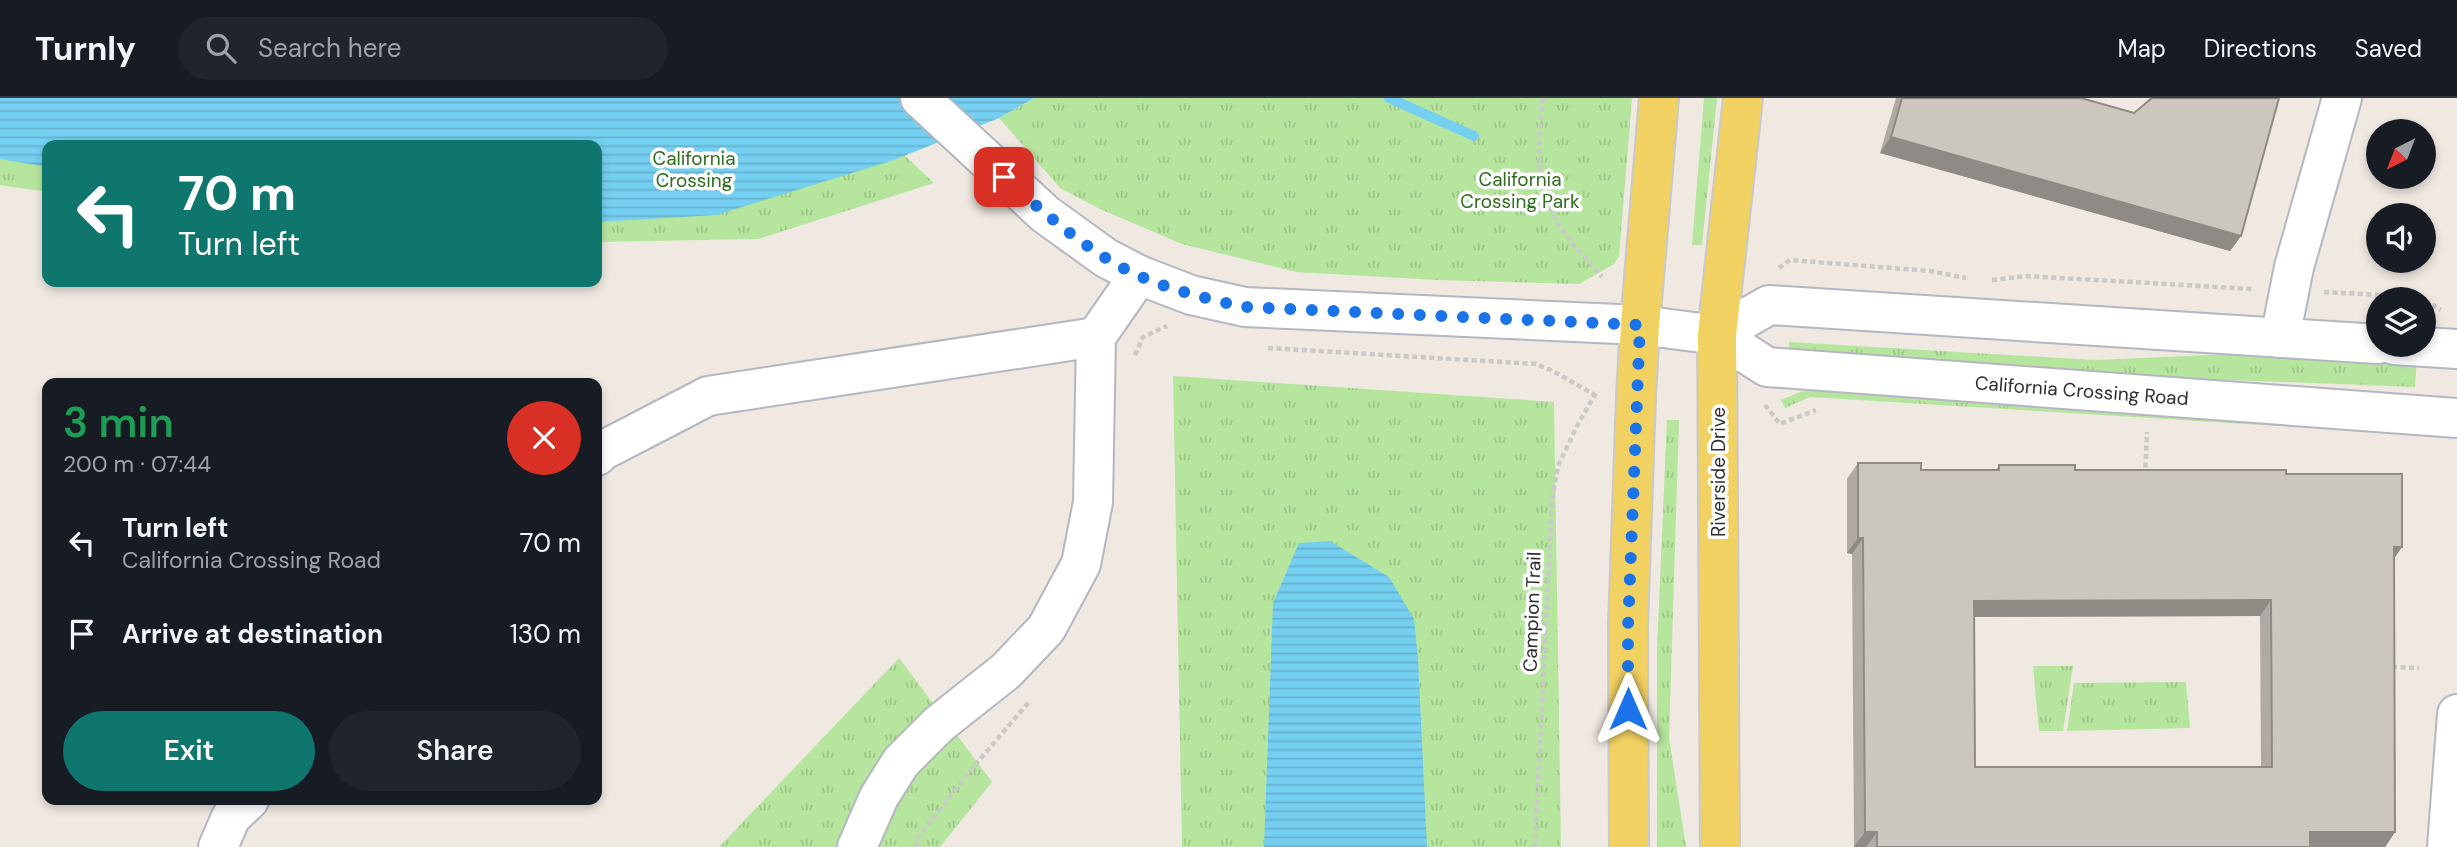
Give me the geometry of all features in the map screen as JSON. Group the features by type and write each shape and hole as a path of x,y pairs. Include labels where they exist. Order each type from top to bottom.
{"main road":[{"path":"1629,847 1628,627 1640,325 1659,98"},
{"name":"Riverside Drive","path":"1720,847 1717,335 1743,98"}],"street":[{"name":"California Crossing Road","path":"920,98 1045,214 1106,258 1139,275 1191,295 1245,307 1527,322 1640,325 1717,335 1767,366 2457,418"},
{"path":"2280,338 2294,267 2342,98"},
{"path":"858,847 879,797 901,762 939,724 1006,671 1046,629 1081,564 1093,502 1096,337 1139,275"},
{"path":"1717,335 1769,305 2366,343"},
{"path":"602,451 708,396 1096,337"},
{"path":"2447,847 2457,713"},
{"path":"218,847 231,817 243,805"}],"path":[{"path":"1543,98 1538,162 1545,191 1560,226 1602,277"},
{"path":"1770,275 1790,260 1930,271 1975,279"},
{"path":"1984,279 2026,276 2420,297 2452,331"},
{"path":"1259,346 1281,350 1536,364 1595,395"},
{"name":"Campion Trail","path":"1535,847 1552,499 1559,466 1578,424 1599,388"},
{"path":"2145,487 2147,430"},
{"path":"2384,667 2419,668"}],"green space":[{"name":"California Crossing","path":"0,98 843,98 934,183 758,239 602,242 602,140 42,140 42,191 0,185"},
{"name":"California Crossing Park","path":"1034,98 1632,98 1619,256 1614,264 1579,284 1296,272 1182,244 1100,209 1060,188 999,118"},
{"path":"1704,98 1717,98 1702,245 1692,245"},
{"path":"1789,342 2095,360 2259,353 2417,360 2415,387 2098,375 1788,351"},
{"path":"1173,376 1554,402 1561,847 1182,847"},
{"path":"1813,390 2396,425 2394,433 1810,397 1785,408 1781,400"},
{"path":"1667,420 1679,420 1669,738 1686,847 1657,847 1657,649"},
{"path":"899,658 992,782 940,847 719,847"},
{"path":"2033,666 2073,666 2063,731 2039,731"},
{"path":"2186,682 2190,728 2067,731 2074,683"}],"water":[{"name":"California Crossing","path":"0,98 1034,98 999,118 894,160 716,215 602,222 602,140 42,140 42,166 0,159"},
{"path":"1330,541 1389,577 1414,619 1427,847 1264,847 1273,603 1299,543"}],"building":[{"path":"1902,98 2081,98 2134,113 2152,98 2279,98 2241,236 1891,137"},
{"path":"1858,463 1921,463 1921,470 1999,470 1999,465 2075,465 2075,470 2286,470 2286,474 2402,474 2402,547 2394,547 2395,832 2310,832 2310,847 1877,847 1877,832 1865,832 1863,538 1858,538","holes":["2271,600 2272,767 1975,767 1974,601"]}],"waterway":[{"path":"1389,98 1474,136"}],"route":[{"path":"1004,177 1045,214 1106,258 1139,275 1191,295 1245,307 1527,322 1640,325 1628,627 1628,709"}]}
